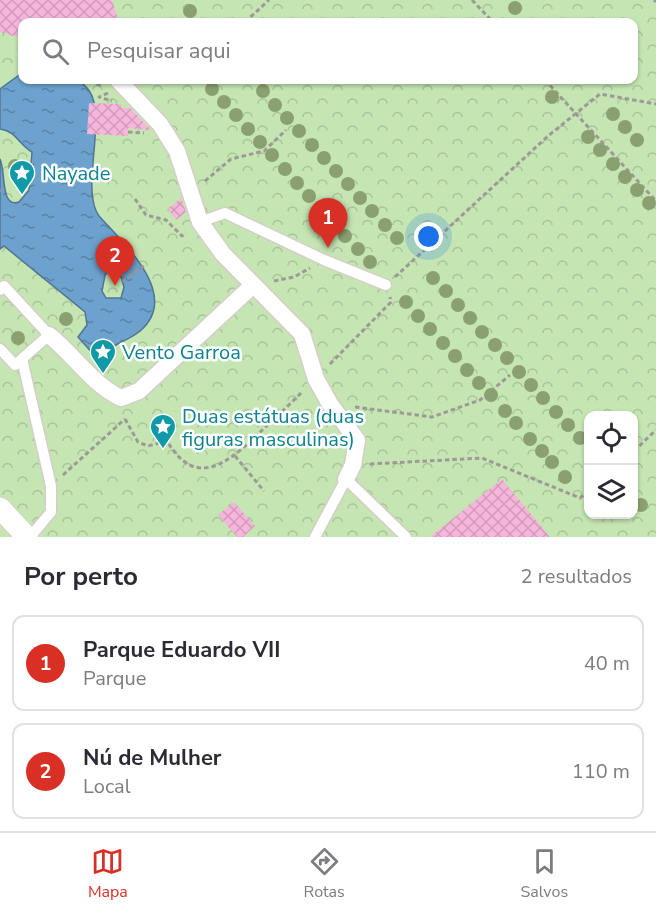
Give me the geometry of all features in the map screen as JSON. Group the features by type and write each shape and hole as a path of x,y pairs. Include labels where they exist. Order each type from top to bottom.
{"street":[{"path":"122,84 160,124 177,151 200,222 223,254 302,334 316,379 330,404 357,440 350,472"},
{"path":"49,335 64,347 104,389 121,398 139,391 253,285"},
{"path":"0,508 28,537"}],"lane":[{"path":"200,222 225,213 324,260 386,285"},
{"path":"0,290 4,286 49,335 15,365 0,349"},
{"path":"22,359 51,486 51,512 28,537"},
{"path":"315,537 350,472 406,537"}],"path":[{"path":"249,18 269,0"},
{"path":"472,0 489,18"},
{"path":"549,84 656,201"},
{"path":"121,398 125,419 138,442 148,446 167,441 175,455 189,465 201,468 218,466 235,456 316,379 391,302 386,285 600,94 656,104"},
{"path":"191,195 225,163 231,159 264,151 286,130"},
{"path":"135,199 146,215 166,220 182,236 200,222"},
{"path":"253,285 294,277 324,260"},
{"path":"122,281 144,266"},
{"path":"330,404 432,417 480,400 510,375"},
{"path":"51,486 125,419"},
{"path":"638,446 656,430"},
{"path":"235,456 264,491"},
{"path":"350,472 482,458 580,498 584,494"}],"green space":[{"path":"0,0 656,0 656,537 0,537"}],"water":[{"path":"18,76 18,84 81,84 87,87 94,101 96,119 93,201 99,216 134,255 144,270 152,286 155,302 151,317 140,331 95,356 78,337 87,325 85,312 4,246 0,249 0,159 6,195 13,203 19,202 29,190 32,152 10,132 0,129 0,89","holes":["110,270 121,277 124,287 121,298 106,298 102,291 105,275"]}],"building":[{"path":"0,0 112,0 118,18 18,18 18,37 0,32"},
{"path":"89,103 121,104 121,108 130,108 151,130 128,128 128,136 87,134"},
{"path":"181,198 186,212 176,220 168,209"},
{"path":"502,479 550,537 430,537"},
{"path":"234,502 255,526 243,537 237,537 218,515"}],"place":[{"name":"Nayade","path":"22,196"},
{"name":"Parque Eduardo VII","path":"328,248"},
{"name":"Nú de Mulher","path":"115,286"},
{"name":"Vento Garroa","path":"103,375"},
{"name":"Duas estátuas (duas figuras masculinas)","path":"163,450"}]}
